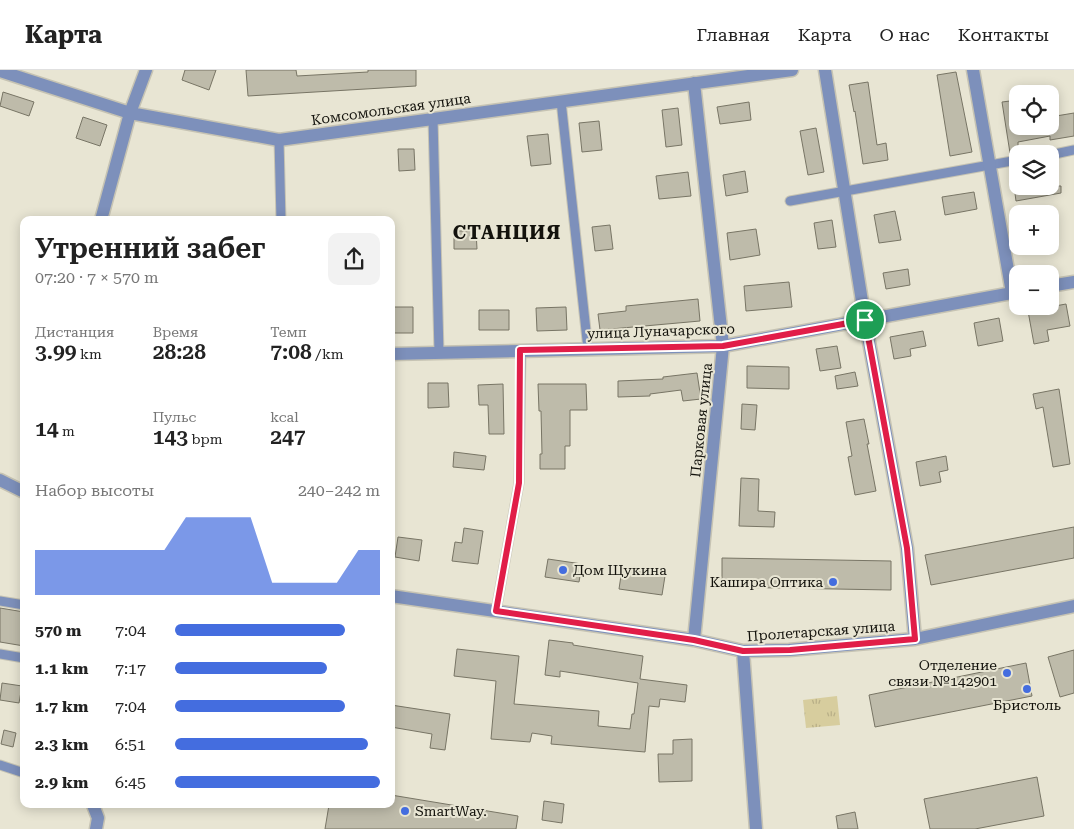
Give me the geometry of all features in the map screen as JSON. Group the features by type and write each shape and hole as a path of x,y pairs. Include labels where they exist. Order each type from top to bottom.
{"street":[{"path":"102,216 130,113 146,70"},
{"name":"Комсомольская улица","path":"0,71 130,113 280,140 792,70"},
{"path":"825,70 865,320 907,548 915,639"},
{"path":"973,70 989,166 1009,265"},
{"name":"Парковая улица","path":"694,83 723,346 694,640"},
{"path":"1059,284 1074,282"},
{"name":"улица Луначарского","path":"395,354 723,346 1009,294"},
{"path":"0,480 20,490"},
{"name":"Пролетарская улица","path":"395,597 694,640 743,651 790,650 915,639 1074,606"},
{"path":"743,651 756,829"},
{"path":"94,808 98,818 96,829"}],"lane":[{"path":"561,101 588,349"},
{"path":"433,119 439,352"},
{"path":"280,140 282,216"},
{"path":"1059,153 1074,150"},
{"path":"790,201 1009,162"},
{"path":"496,611 519,483 520,350"},
{"path":"0,601 20,604"},
{"path":"0,654 20,657"},
{"path":"0,765 20,772"}],"green space":[{"path":"837,696 840,725 806,728 803,700"}],"building":[{"path":"185,70 216,70 209,90 182,80"},
{"path":"246,70 296,70 297,76 368,72 368,70 416,70 416,86 248,96"},
{"path":"956,72 972,152 950,156 937,75"},
{"path":"868,82 877,145 886,143 888,160 863,164 849,85"},
{"path":"3,92 34,102 29,116 0,106"},
{"path":"1009,101 1009,135 1059,135 1059,116 1074,113 1074,136 1050,140 1050,136 1018,142 1018,145 1009,145 1009,147 1002,102"},
{"path":"749,102 751,120 720,124 717,107"},
{"path":"678,108 682,145 666,147 662,110"},
{"path":"83,117 107,125 100,146 76,138"},
{"path":"599,121 602,150 582,152 579,123"},
{"path":"816,128 824,172 808,175 800,131"},
{"path":"548,134 551,164 531,166 527,136"},
{"path":"398,149 414,149 415,170 399,171"},
{"path":"745,171 748,192 726,196 723,175"},
{"path":"688,172 691,196 659,199 656,176"},
{"path":"974,192 977,209 945,215 942,197"},
{"path":"1015,195 1050,195 1016,201"},
{"path":"895,211 901,240 879,243 874,215"},
{"path":"832,220 836,247 818,249 814,223"},
{"path":"610,225 613,249 595,251 592,227"},
{"path":"756,229 760,255 730,260 727,233"},
{"path":"454,231 476,231 477,249 454,249"},
{"path":"908,269 910,285 886,289 883,273"},
{"path":"789,282 792,307 746,311 744,286"},
{"path":"698,299 700,321 600,330 598,314 626,311 626,306"},
{"path":"1066,304 1070,326 1047,330 1049,341 1034,344 1029,315 1059,315 1059,305"},
{"path":"395,307 413,307 413,333 395,333"},
{"path":"566,307 567,330 537,331 536,308"},
{"path":"479,310 509,310 509,330 479,330"},
{"path":"999,318 1003,341 978,346 974,323"},
{"path":"923,331 926,346 910,349 911,356 894,359 890,337"},
{"path":"837,346 841,368 820,371 816,349"},
{"path":"747,366 789,367 789,389 747,388"},
{"path":"855,372 858,386 837,389 835,376"},
{"path":"697,373 701,399 683,401 681,390 650,394 650,396 618,397 618,381 663,379 663,377"},
{"path":"428,383 448,383 449,407 428,408"},
{"path":"503,384 504,434 489,434 488,405 479,405 478,385"},
{"path":"538,384 586,384 587,410 570,410 570,446 565,446 565,469 540,469 540,454 542,454 541,411 539,411"},
{"path":"1059,389 1070,464 1053,467 1043,407 1036,409 1033,394"},
{"path":"742,404 757,405 755,430 741,429"},
{"path":"864,419 876,491 855,495 848,457 852,456 846,422"},
{"path":"454,452 486,456 484,470 453,467"},
{"path":"946,456 948,470 939,472 941,482 920,486 916,462"},
{"path":"741,478 759,479 758,511 775,512 774,527 739,526"},
{"path":"1074,527 1074,558 931,585 925,555"},
{"path":"464,528 483,531 478,564 452,561 455,542 462,543"},
{"path":"398,537 422,540 419,561 395,557"},
{"path":"722,558 891,561 891,590 722,587"},
{"name":"Дом Щукина","path":"548,559 582,564 579,582 545,577"},
{"path":"622,569 665,576 662,595 619,589"},
{"path":"0,608 20,611 20,645 0,642"},
{"path":"549,640 643,656 640,679 687,685 685,702 660,699 659,707 649,706 645,752 551,744 552,736 532,733 530,742 491,739 496,681 454,676 457,649 519,656 514,704 599,711 598,726 630,729 638,683 560,671 560,677 545,675"},
{"path":"1074,650 1074,693 1060,697 1048,657"},
{"path":"1026,663 1032,696 875,727 869,695"},
{"path":"2,683 20,686 19,703 0,700"},
{"path":"395,706 450,714 445,750 430,748 432,734 395,728"},
{"path":"4,730 16,733 13,747 1,744"},
{"path":"692,739 692,781 659,782 658,754 673,754 673,740"},
{"path":"1037,777 1044,816 975,829 930,829 924,799"},
{"path":"395,796 518,816 516,829 325,829 328,808 395,808"},
{"path":"544,801 564,804 562,823 542,820"},
{"path":"855,812 858,829 838,829 836,816"}],"place":[{"name":"Дом Щукина","path":"563,570"},
{"name":"Кашира Оптика","path":"833,582"},
{"name":"Отделение связи №142901","path":"1007,673"},
{"name":"Бристоль","path":"1027,689"},
{"name":"SmartWay.","path":"405,811"}],"district":[{"name":"СТАНЦИЯ","path":"507,232"}],"route":[{"path":"865,320 907,548 915,639 790,650 743,651 694,640 496,611 519,483 520,350 723,346 865,320"}]}
